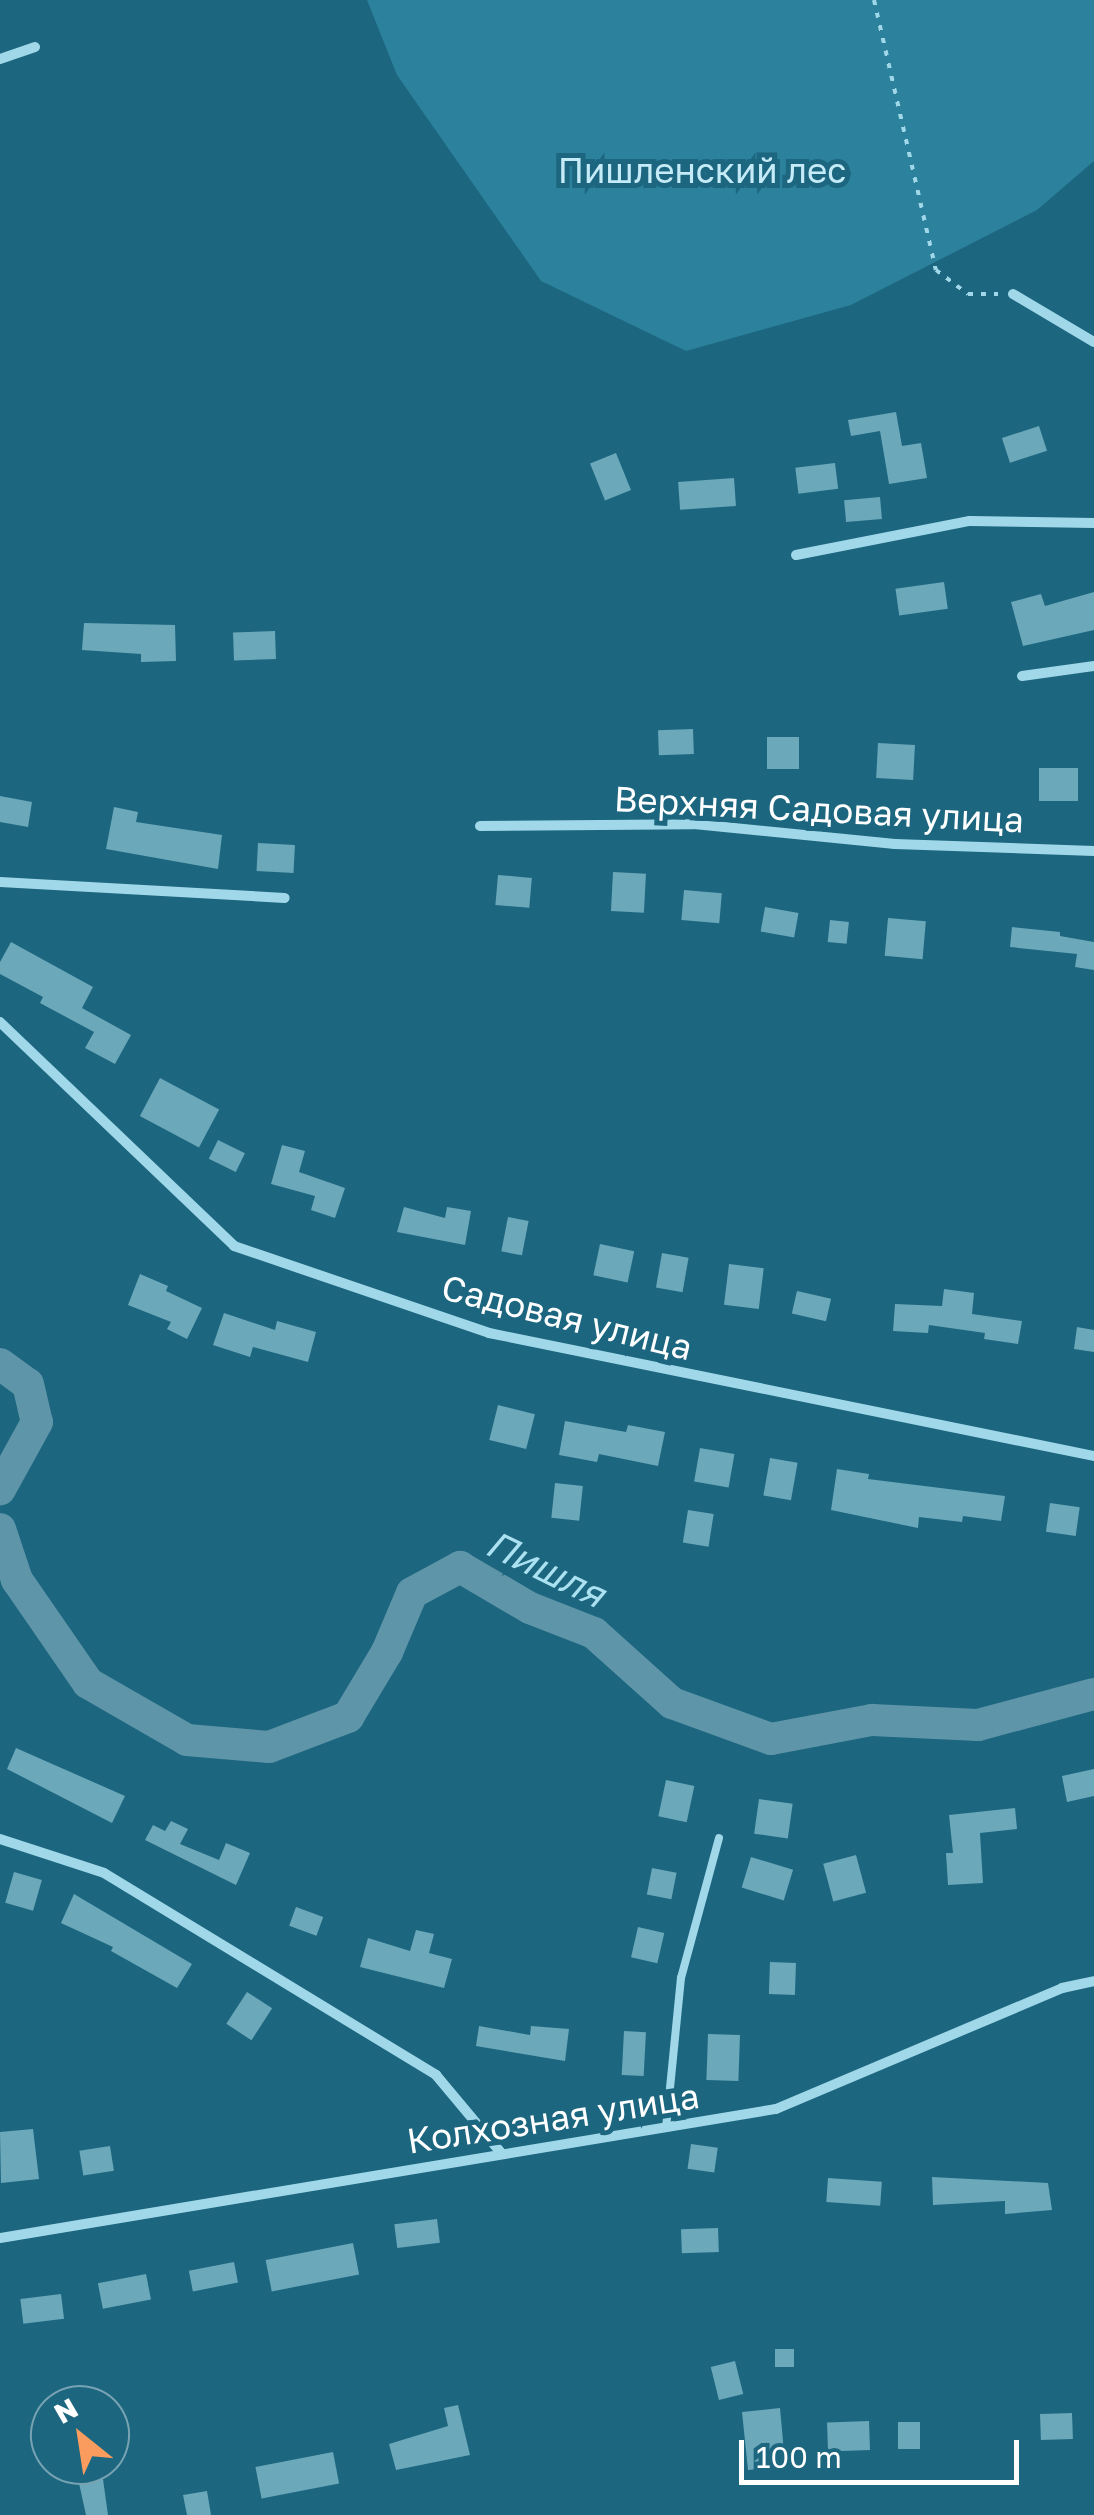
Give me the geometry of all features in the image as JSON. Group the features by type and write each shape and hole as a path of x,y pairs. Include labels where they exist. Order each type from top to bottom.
{"street":[{"path":"0,58 35,47"},
{"path":"1013,294 1094,342"},
{"path":"796,555 970,520 1094,523"},
{"path":"1022,676 1094,666"},
{"name":"Верхняя Садовая улица","path":"480,826 694,824 895,844 1094,851"},
{"path":"0,882 285,898"},
{"name":"Садовая улица","path":"0,1022 234,1246 490,1333 1094,1456"},
{"path":"0,1839 104,1872 436,2075 502,2154"},
{"name":"Колхозная улица","path":"0,2238 776,2109 1062,1988 1094,1981"}],"lane":[{"path":"666,2128 682,1978 719,1838"}],"path":[{"path":"874,0 936,270 968,294 1013,294"}],"green space":[{"name":"Пишленский лес","path":"367,0 1094,0 1094,161 1037,210 851,305 686,351 541,281 397,75"}],"building":[{"path":"896,412 902,446 921,443 927,478 889,484 880,431 851,436 848,420"},
{"path":"1039,426 1047,451 1010,463 1002,438"},
{"path":"616,453 631,490 605,501 590,463"},
{"path":"835,463 838,489 798,494 795,468"},
{"path":"734,478 736,506 680,510 678,482"},
{"path":"880,497 882,519 846,522 844,500"},
{"path":"944,582 948,609 899,616 895,589"},
{"path":"1094,592 1094,630 1023,646 1011,602 1041,594 1045,606"},
{"path":"84,623 175,625 176,661 141,662 141,654 82,650"},
{"path":"275,631 276,659 234,660 233,632"},
{"path":"693,729 694,754 659,755 658,730"},
{"path":"767,737 799,737 799,769 767,769"},
{"path":"878,743 915,745 913,780 876,778"},
{"path":"1039,768 1078,768 1078,801 1039,801"},
{"path":"0,796 32,802 28,827 0,822"},
{"path":"114,807 138,812 136,822 222,835 218,869 106,849"},
{"path":"258,843 295,845 293,873 257,871"},
{"path":"613,872 646,874 644,913 611,911"},
{"path":"498,875 532,878 529,908 495,905"},
{"path":"684,890 722,893 719,923 681,920"},
{"path":"765,907 798,913 794,938 761,932"},
{"path":"888,918 926,921 923,959 885,956"},
{"path":"830,920 849,922 847,944 828,942"},
{"path":"1012,927 1060,932 1060,936 1094,942 1094,970 1075,967 1077,954 1010,947"},
{"path":"11,942 93,987 82,1008 131,1035 115,1064 85,1048 94,1032 40,1003 43,997 0,974 0,962"},
{"path":"160,1078 219,1109 199,1147 140,1116"},
{"path":"218,1140 245,1153 236,1172 209,1159"},
{"path":"282,1145 305,1151 299,1172 345,1188 335,1218 311,1210 315,1196 271,1184"},
{"path":"404,1207 445,1218 447,1207 471,1211 465,1245 397,1232"},
{"path":"508,1217 529,1221 522,1255 501,1251"},
{"path":"600,1244 634,1251 628,1283 593,1275"},
{"path":"662,1253 689,1258 683,1292 656,1287"},
{"path":"729,1264 764,1268 759,1309 724,1305"},
{"path":"140,1274 202,1308 187,1339 167,1329 171,1322 128,1305"},
{"path":"944,1289 974,1293 972,1314 1022,1321 1018,1344 984,1339 985,1333 929,1325 928,1333 893,1331 895,1304 942,1306"},
{"path":"797,1291 831,1299 826,1321 792,1313"},
{"path":"224,1313 275,1330 277,1321 316,1332 308,1362 253,1347 250,1357 213,1345"},
{"path":"1077,1327 1094,1330 1094,1352 1074,1349"},
{"path":"498,1405 535,1414 526,1449 489,1440"},
{"path":"565,1421 626,1432 628,1425 665,1432 658,1466 599,1454 597,1462 559,1455"},
{"path":"700,1448 734,1454 729,1488 694,1481"},
{"path":"770,1458 798,1463 791,1500 763,1495"},
{"path":"837,1469 869,1474 868,1479 1005,1496 1001,1521 963,1516 962,1522 919,1517 918,1528 831,1510"},
{"path":"555,1483 583,1486 579,1521 551,1518"},
{"path":"1050,1503 1080,1507 1076,1536 1046,1532"},
{"path":"688,1510 714,1514 709,1547 683,1543"},
{"path":"16,1748 125,1796 112,1823 7,1769"},
{"path":"1094,1769 1094,1796 1067,1802 1062,1776"},
{"path":"666,1780 694,1786 687,1822 658,1816"},
{"path":"759,1799 793,1804 788,1838 754,1834"},
{"path":"1015,1808 1017,1829 980,1833 983,1883 948,1885 946,1853 953,1853 949,1815"},
{"path":"171,1821 188,1829 180,1844 219,1860 226,1843 250,1853 236,1885 145,1840 153,1825 165,1831"},
{"path":"856,1855 866,1893 833,1901 823,1864"},
{"path":"751,1857 793,1870 784,1900 742,1888"},
{"path":"652,1868 677,1873 671,1899 647,1895"},
{"path":"14,1872 42,1880 33,1911 5,1903"},
{"path":"74,1894 192,1964 177,1988 111,1951 113,1947 61,1923"},
{"path":"296,1907 323,1917 316,1936 289,1926"},
{"path":"638,1927 664,1933 657,1963 631,1957"},
{"path":"416,1930 434,1934 429,1953 452,1959 444,1988 360,1967 368,1938 410,1951"},
{"path":"770,1962 796,1963 795,1995 769,1994"},
{"path":"247,1992 272,2008 251,2040 226,2024"},
{"path":"479,2026 530,2035 531,2026 569,2029 565,2061 476,2046"},
{"path":"624,2031 646,2032 644,2076 622,2075"},
{"path":"708,2034 740,2035 738,2081 706,2080"},
{"path":"33,2129 39,2179 1,2183 0,2132"},
{"path":"691,2144 718,2148 714,2173 688,2169"},
{"path":"110,2146 114,2171 83,2176 79,2151"},
{"path":"932,2177 1048,2183 1052,2210 1005,2214 1005,2201 933,2205"},
{"path":"828,2178 882,2182 880,2206 826,2202"},
{"path":"437,2219 440,2243 397,2248 394,2224"},
{"path":"718,2228 719,2252 682,2253 681,2229"},
{"path":"353,2243 359,2274 272,2291 266,2260"},
{"path":"234,2262 238,2283 193,2291 189,2271"},
{"path":"146,2274 151,2300 103,2309 98,2283"},
{"path":"61,2294 64,2319 23,2324 20,2299"},
{"path":"775,2349 794,2349 794,2367 775,2367"},
{"path":"735,2361 743,2394 719,2400 711,2367"},
{"path":"458,2405 470,2455 396,2470 389,2444 448,2426 444,2408"},
{"path":"780,2408 784,2452 769,2453 770,2468 748,2470 742,2412"},
{"path":"1072,2413 1073,2439 1041,2440 1040,2414"},
{"path":"869,2421 870,2450 828,2451 827,2422"},
{"path":"898,2422 920,2422 920,2449 898,2449"},
{"path":"333,2452 339,2483 262,2498 255,2467"},
{"path":"79,2485 104,2485 108,2515 86,2515"},
{"path":"207,2491 211,2515 187,2515 183,2495"}],"waterway":[{"name":"Пишля","path":"0,1364 28,1384 37,1422 0,1489"},
{"name":"Пишля","path":"0,1529 17,1580 88,1683 187,1740 269,1747 348,1717 387,1652 412,1593 460,1567 530,1608 594,1633 672,1703 771,1739 872,1720 978,1725 1094,1694"}]}
